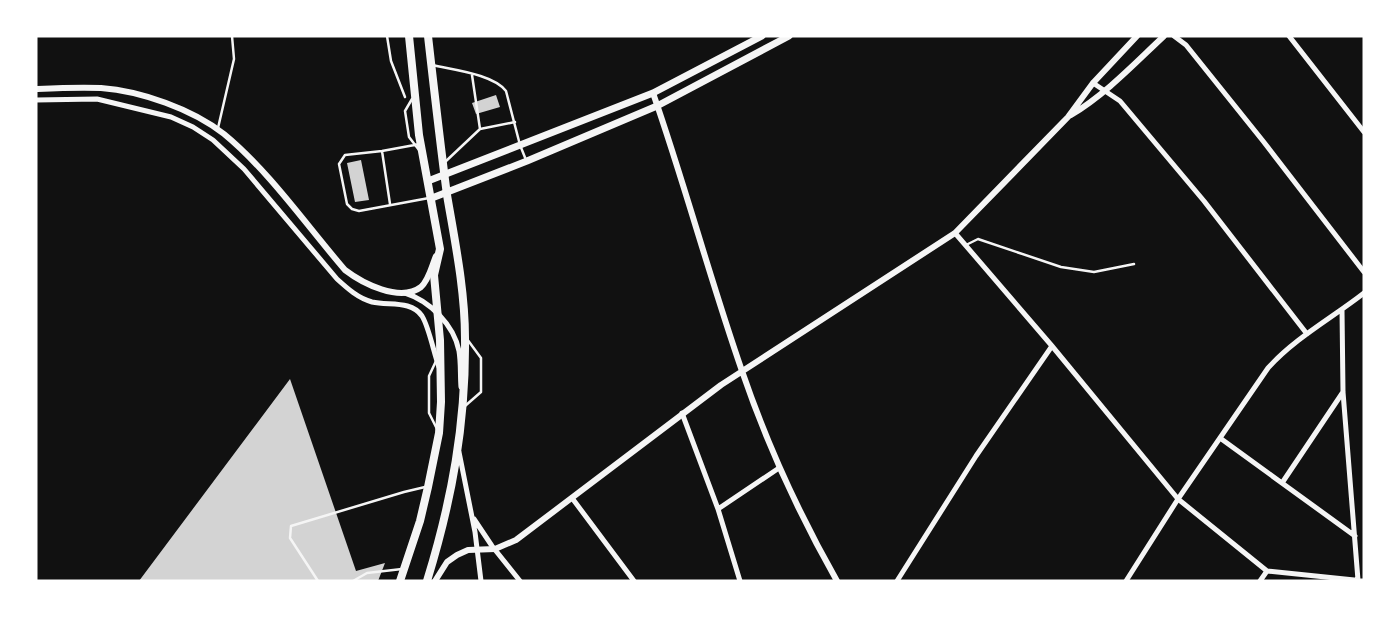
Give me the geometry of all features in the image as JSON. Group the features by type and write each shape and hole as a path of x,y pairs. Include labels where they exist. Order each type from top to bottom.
{"main road":[{"path":"400,581 420,521 439,432 441,372 434,275 440,245 423,154 418,145 416,93 409,36"},
{"path":"426,581 444,520 458,449 463,410 465,336 463,300 443,164 428,36"},
{"path":"428,181 653,93 762,36"},
{"path":"432,198 527,161 658,106 790,36"}],"street":[{"path":"436,581 440,570 447,562 468,550 494,548 516,540 721,384 955,233 1068,117 1093,83 1137,36"},
{"path":"1068,117 1105,91 1164,36"},
{"path":"1174,36 1186,45 1204,67 1364,272"},
{"path":"1289,36 1364,132"},
{"path":"1093,83 1120,101 1198,194 1307,334"},
{"path":"36,89 102,88 140,95 173,106 200,118 217,130 247,155 346,270 359,280 372,286 404,293 422,301 438,314 455,337 459,353 463,410"},
{"path":"653,93 742,371 779,468 811,535 837,581"},
{"path":"36,100 97,99 171,117 193,127 213,140 244,168 337,280 354,294 372,302 406,305 416,310 423,318 441,372"},
{"path":"955,233 1052,346 1178,499 1267,571 1361,580 1355,536 1343,392 1342,310"},
{"path":"404,293 421,286 426,280 440,245"},
{"path":"1126,581 1178,499 1268,368 1279,356 1307,334 1364,293"},
{"path":"897,581 976,456 1052,346"},
{"path":"1282,483 1343,392"},
{"path":"682,413 718,509 740,581"},
{"path":"1220,438 1355,536"},
{"path":"458,449 472,516 481,581"},
{"path":"718,509 779,468"},
{"path":"572,498 634,581"},
{"path":"472,516 520,581"},
{"path":"1260,581 1267,571"}],"lane":[{"path":"217,130 234,60 232,36"},
{"path":"431,65 489,79 502,85 506,91 520,145 527,161"},
{"path":"472,75 480,129"},
{"path":"416,93 405,111 409,137 418,145"},
{"path":"443,164 480,129 515,122"},
{"path":"418,145 382,152 346,155 340,164 347,204 352,209 359,211 432,198"},
{"path":"382,152 390,204"},
{"path":"965,245 978,239 1061,268 1094,272 1134,264"},
{"path":"463,410 481,392 481,358 465,336"},
{"path":"439,432 429,413 428,376 440,353"},
{"path":"318,581 290,538 291,526 404,492 428,487"},
{"path":"353,581 367,573 404,568"}],"path":[{"path":"386,36 391,61 408,106"}],"building":[{"path":"496,95 500,107 476,114 472,103"},
{"path":"361,160 369,200 355,202 347,163"},
{"path":"290,379 356,571 385,563 378,581 139,581"}]}
